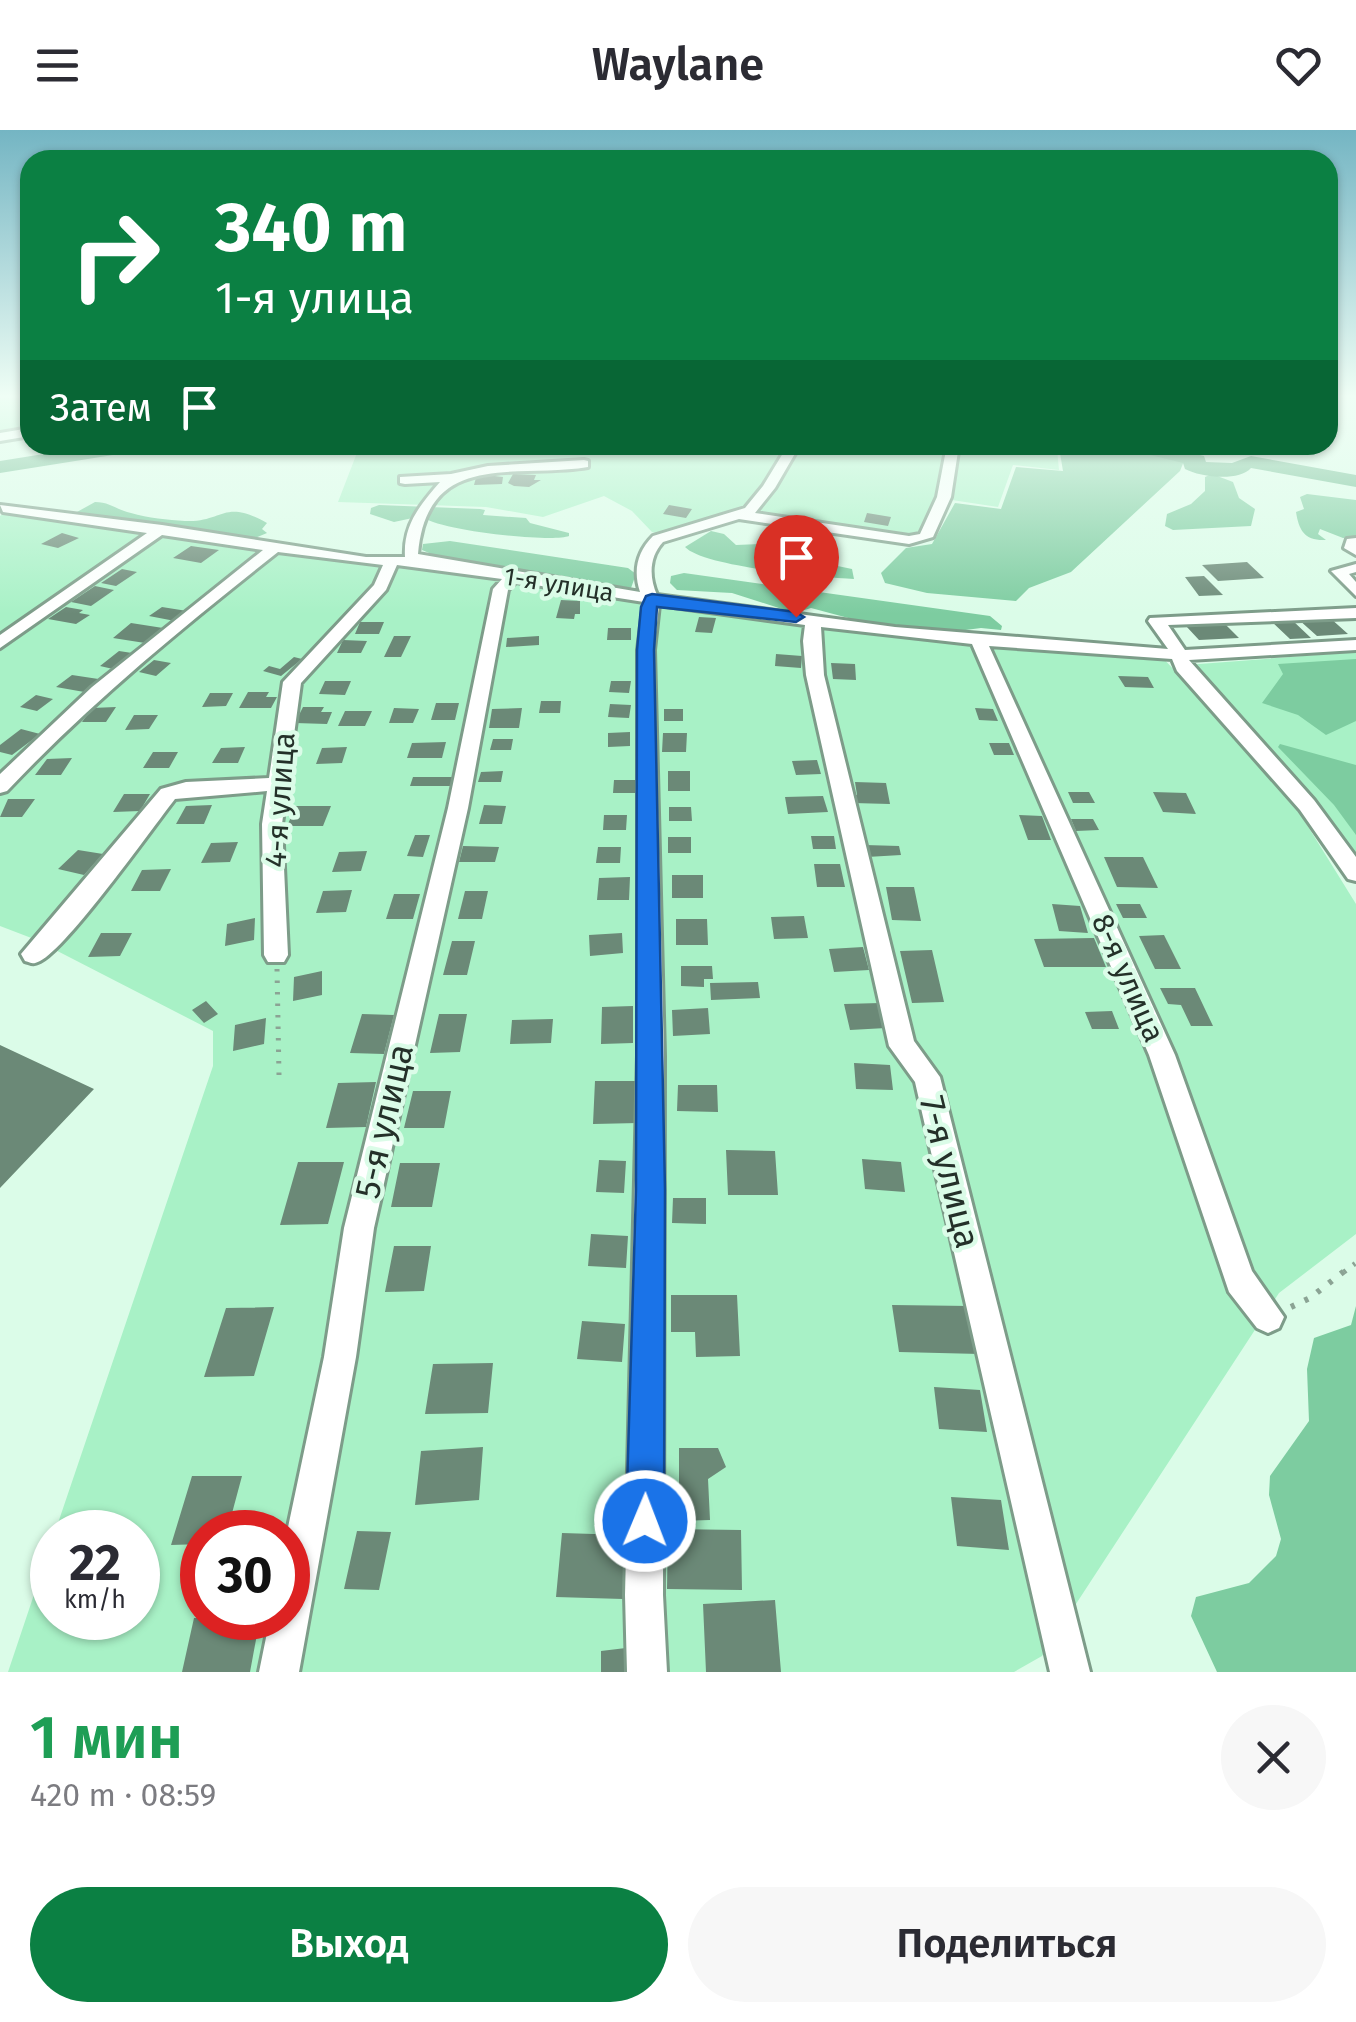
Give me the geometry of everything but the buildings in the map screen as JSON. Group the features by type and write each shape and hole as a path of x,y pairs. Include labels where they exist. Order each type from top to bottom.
{"street":[{"path":"405,480 451,478 489,470"},
{"path":"647,1672 644,1595 651,1056 646,650 652,599 646,591 646,547 658,539 740,516 758,504 779,470"},
{"path":"740,516 909,540 926,537 944,497 949,470"},
{"path":"418,561 411,555 413,534 422,511 451,478"},
{"name":"1-я улица","path":"3,508 390,563 418,561 652,599 978,640 1177,656 1356,645"},
{"path":"0,643 162,529"},
{"path":"1356,542 1352,542 1356,551"},
{"path":"0,786 40,743 157,640 276,547"},
{"name":"4-я улица","path":"276,955 272,824 292,682 381,587 390,563"},
{"path":"1356,568 1338,571 1356,591"},
{"name":"5-я улица","path":"280,1672 340,1357 358,1228 458,808 501,589 512,577"},
{"path":"1356,613 1156,621 1176,647 1177,656 1308,804 1356,873"},
{"name":"7-я улица","path":"814,620 811,641 816,675 873,935 902,1046 927,1077 1070,1672"},
{"name":"8-я улица","path":"978,640 1162,1055 1240,1282 1268,1317"},
{"path":"33,954 57,931 168,794 186,789 278,784"}],"path":[{"path":"276,955 279,1074"},
{"path":"1268,1317 1310,1298 1356,1262"}],"green space":[{"path":"350,470 1011,470 998,507 952,500 934,538 913,543 747,516 671,537 652,532 632,511 604,496 543,517 486,507 338,502"},
{"path":"1015,470 1180,470 1071,572 1029,588 1016,601 927,593 885,583 881,573 906,548 932,544 955,503 1001,509"},
{"path":"1212,474 1233,482 1239,498 1255,509 1251,526 1173,530 1165,526 1167,514 1191,504 1205,491 1205,477"},
{"path":"1307,494 1356,500 1356,537 1343,538 1320,529 1318,534 1326,540 1304,534 1296,512 1304,509 1300,497"},
{"path":"95,502 138,515 178,521 241,512 267,523 262,529 267,533 255,538 77,512"},
{"path":"379,505 480,509 485,510 483,515 526,518 530,523 569,536 493,534 447,526 422,516 394,522 370,514 371,508"},
{"path":"9,510 373,565 412,564 662,602 1160,655 1281,783 1356,904 1356,1234 1279,1293 1042,1656 1014,1672 8,1672 30,1606 30,1640 160,1640 160,1510 62,1510 213,1066 213,1031 34,939 0,926 0,516"},
{"path":"711,531 724,534 736,545 760,544 761,550 852,569 854,579 738,565 696,554 685,547"},
{"path":"450,541 628,568 636,574 631,588 441,558 422,550 423,544"},
{"path":"684,573 990,616 1002,626 1001,630 950,632 867,623 811,608 798,612 732,593 677,590 670,583 671,576"},
{"path":"1356,652 1356,855 1317,802 1186,665"},
{"path":"1356,659 1356,721 1326,735 1298,715 1262,703 1283,674 1278,664"},
{"path":"1280,744 1356,765 1356,835 1334,805 1278,747"},
{"path":"1356,1306 1356,1672 1217,1672 1191,1616 1196,1597 1249,1583 1276,1556 1281,1539 1269,1495 1270,1476 1309,1421 1307,1369 1314,1338 1351,1325"}],"waterway":[{"path":"1295,470 1356,481"}],"route":[{"path":"645,1521 651,1056 646,650 649,607 652,599 796,617"}]}
